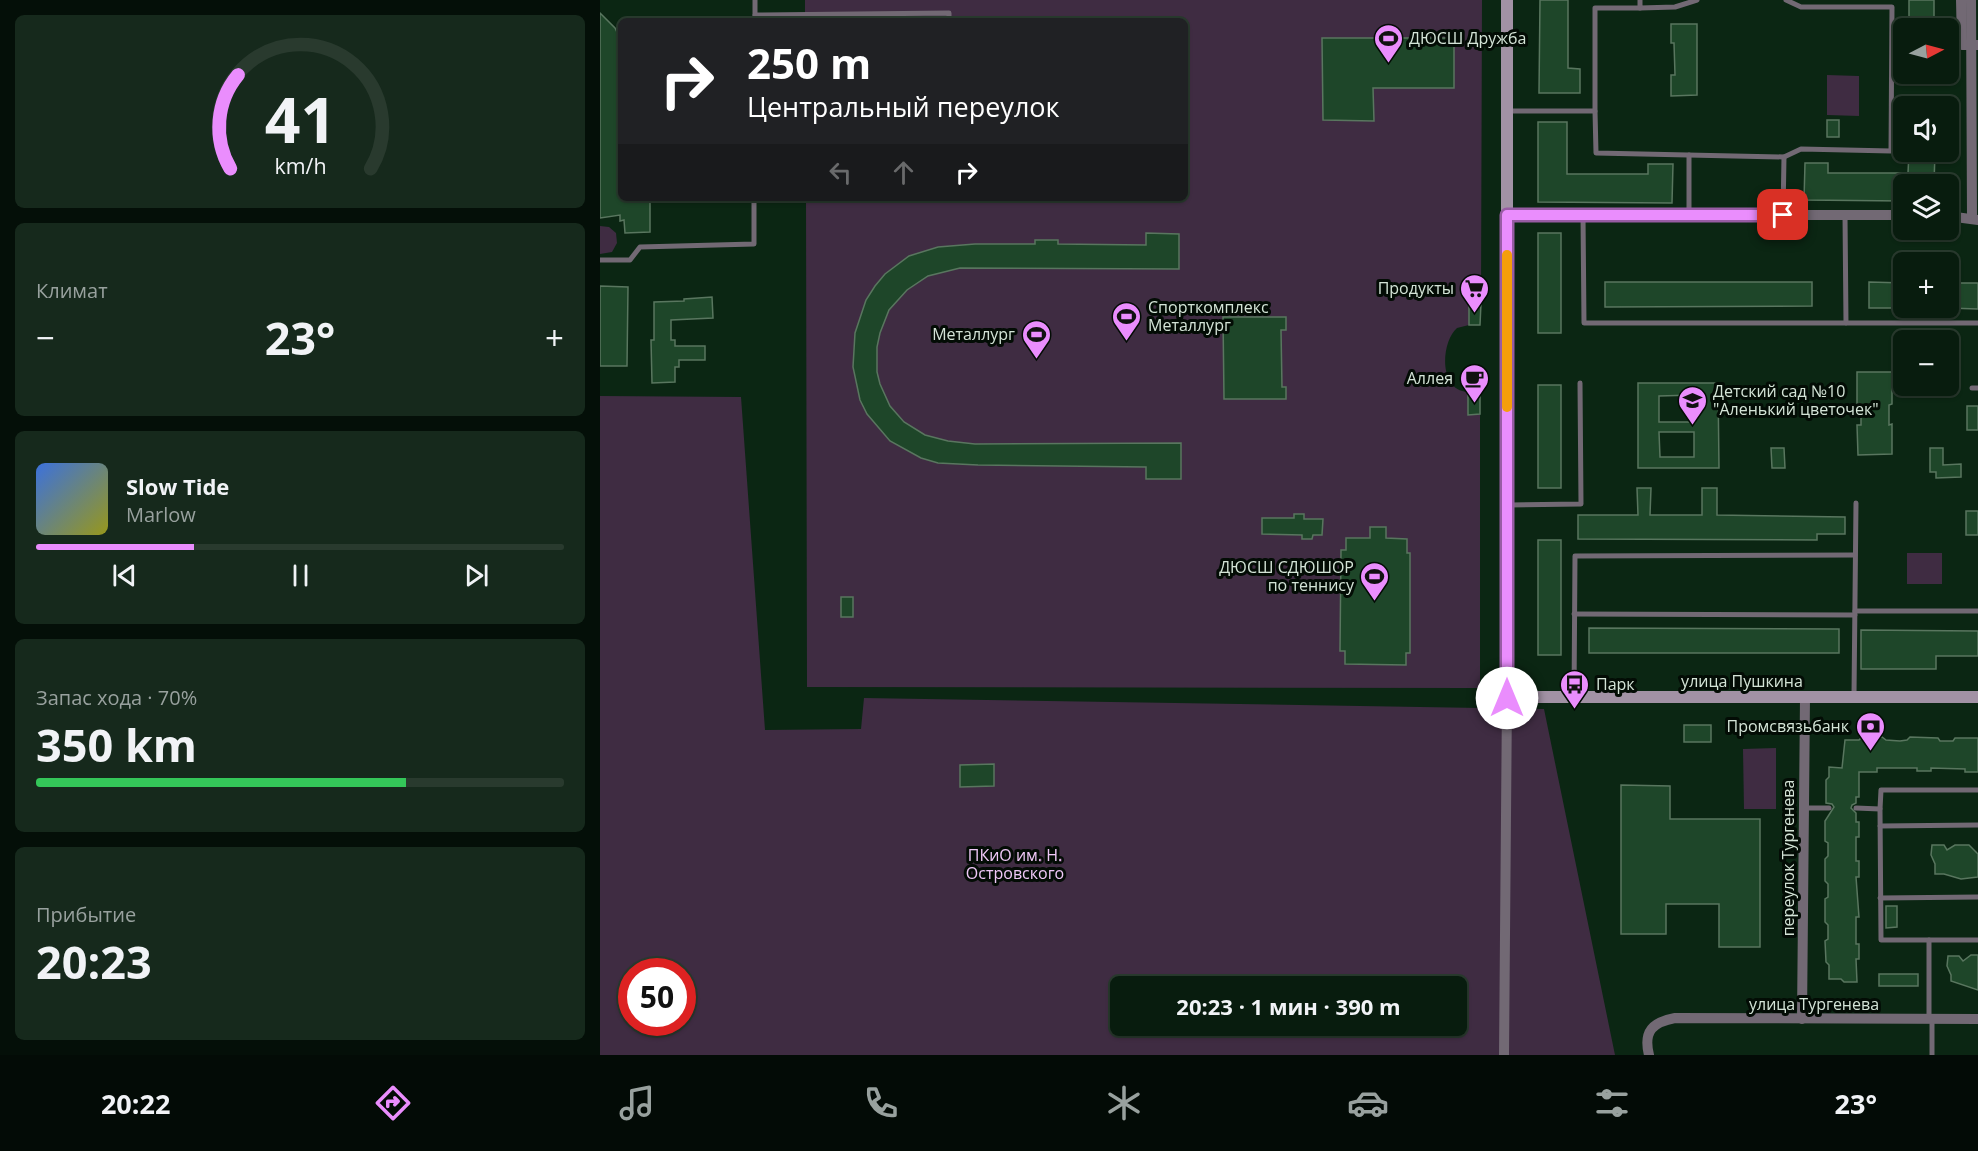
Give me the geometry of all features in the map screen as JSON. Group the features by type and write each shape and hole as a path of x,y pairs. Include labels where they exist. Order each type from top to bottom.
{"main road":[{"path":"1507,0 1507,698"},
{"name":"улица Пушкина","path":"1507,698 1978,697"}],"street":[{"path":"1961,0 1962,45 1975,45"},
{"path":"1959,218 1975,220 1972,169 1975,45 1971,0"},
{"path":"1507,215 1893,215"},
{"name":"переулок Тургенева","path":"1802,1019 1805,697"},
{"path":"1504,1055 1507,698"},
{"name":"улица Тургенева","path":"1649,1055 1647,1038 1652,1026 1658,1022 1676,1018 1978,1019"}],"lane":[{"path":"755,0 755,18 949,13 949,18"},
{"path":"1640,0 1640,8"},
{"path":"1697,0 1675,7 1595,8 1596,153 1784,157 1802,149 1891,151 1892,7 1801,7 1786,0"},
{"path":"1507,111 1595,111"},
{"path":"1689,155 1689,215"},
{"path":"1783,215 1784,157"},
{"path":"600,260 630,260 640,247 754,244 754,201"},
{"path":"1583,215 1584,323 1978,323"},
{"path":"1845,215 1846,323"},
{"path":"1507,505 1581,504 1580,383"},
{"path":"1854,697 1856,503"},
{"path":"1574,698 1575,556 1855,555"},
{"path":"1574,614 1978,611"},
{"path":"1978,790 1881,790 1880,808 1881,940 1978,940"},
{"path":"1804,808 1829,808"},
{"path":"1856,808 1880,808"},
{"path":"1880,826 1978,825"},
{"path":"1880,898 1978,897"},
{"path":"1929,940 1932,1055"}],"green space":[{"name":"Спорткомплекс Металлург","path":"805,0 1482,0 1481,303 1469,303 1469,325 1457,328 1452,335 1448,344 1445,365 1451,384 1458,390 1468,392 1468,414 1480,414 1480,688 807,687 806,201 1188,201 1188,18 805,18"},
{"path":"1827,75 1859,76 1859,116 1827,115"},
{"path":"600,226 609,227 616,233 617,243 612,252 600,254"},
{"name":"ПКиО им. Н. Островского","path":"600,396 741,397 765,730 861,729 864,698 1544,709 1615,1055 600,1055"},
{"path":"1907,553 1942,553 1942,584 1907,584"},
{"path":"1776,748 1776,809 1744,809 1743,749"}],"building":[{"path":"1540,0 1568,0 1568,68 1580,69 1580,93 1539,93"},
{"path":"1909,0 1934,0 1934,18 1909,18"},
{"path":"600,13 615,28 618,34 618,201 650,201 650,232 625,233 624,220 620,221 620,215 600,218"},
{"path":"1671,24 1697,24 1697,95 1671,96 1671,75 1675,75"},
{"name":"ДЮСШ Дружба","path":"1322,38 1454,38 1454,88 1373,88 1374,121 1323,120"},
{"path":"1827,120 1839,120 1839,137 1827,137"},
{"path":"1538,122 1567,122 1567,174 1648,174 1648,164 1673,164 1672,203 1538,202"},
{"path":"1909,162 1935,162 1934,174 1893,174 1893,201 1804,200 1805,163 1828,163 1828,173 1908,173"},
{"path":"1146,233 1179,234 1179,269 960,268 928,276 907,290 889,310 877,347 877,372 890,406 904,422 925,435 948,441 975,444 1181,443 1181,479 1146,479 1146,467 938,463 921,458 890,441 867,414 860,400 853,367 855,333 866,300 875,286 885,274 909,256 938,247 975,244 1035,244 1035,240 1058,240 1058,244 1146,245"},
{"path":"1538,233 1561,233 1561,333 1538,333"},
{"path":"1605,282 1812,282 1812,306 1605,307"},
{"path":"1869,282 1893,283 1893,308 1869,308"},
{"path":"1959,283 1978,283 1978,309 1959,308"},
{"path":"600,286 628,287 627,366 600,366"},
{"path":"712,297 713,318 671,320 671,340 675,340 675,346 705,346 705,360 679,360 679,367 675,367 675,382 652,383 651,340 654,340 654,302"},
{"name":"Продукты","path":"1469,303 1481,303 1480,325 1469,325"},
{"path":"1223,317 1286,317 1286,330 1281,330 1282,387 1286,387 1286,399 1224,399"},
{"path":"1857,372 1892,372 1892,404 1889,405 1889,425 1892,424 1892,454 1858,455 1857,425 1861,425 1861,404 1857,404"},
{"path":"1638,383 1718,383 1719,468 1638,468","holes":["1694,395 1695,422 1659,422 1659,396","1659,432 1694,432 1694,457 1660,457"]},
{"path":"1538,385 1561,385 1561,488 1538,488"},
{"name":"Аллея","path":"1468,392 1480,392 1480,414 1468,415"},
{"path":"1967,406 1978,406 1978,430 1967,430"},
{"path":"1771,448 1784,448 1785,468 1772,468"},
{"path":"1930,448 1943,448 1943,465 1961,464 1961,477 1936,478 1936,472 1930,472"},
{"path":"1637,488 1651,488 1650,515 1702,515 1702,488 1717,488 1717,515 1845,517 1845,534 1817,534 1817,540 1578,539 1578,515 1638,515"},
{"path":"1966,511 1978,511 1978,535 1966,535"},
{"path":"1294,514 1304,514 1304,519 1323,519 1322,535 1313,535 1312,539 1302,539 1302,535 1262,534 1262,518 1294,518"},
{"name":"ДЮСШ СДЮШОР по теннису","path":"1370,527 1386,527 1386,538 1407,539 1407,553 1410,553 1410,653 1406,653 1406,665 1345,664 1345,651 1340,651 1341,550 1346,550 1346,538 1370,538"},
{"path":"1538,540 1561,540 1561,655 1538,655"},
{"path":"841,597 853,597 853,617 841,617"},
{"path":"1589,628 1839,629 1839,653 1589,653"},
{"path":"1861,630 1978,631 1978,656 1936,656 1936,669 1861,669"},
{"path":"1684,725 1711,725 1711,742 1684,742"},
{"path":"1862,737 1882,737 1886,740 1900,741 1910,737 1938,738 1940,741 1953,741 1955,738 1978,738 1978,772 1965,772 1965,769 1931,768 1931,771 1917,771 1917,768 1877,768 1877,772 1859,772 1859,797 1856,797 1856,803 1851,808 1856,813 1856,822 1859,822 1859,837 1856,837 1856,861 1859,861 1859,877 1856,877 1859,917 1856,917 1856,944 1859,944 1859,959 1856,959 1857,982 1844,982 1841,979 1829,979 1829,965 1826,962 1825,941 1828,939 1828,925 1825,922 1825,899 1828,897 1828,884 1825,881 1825,859 1828,856 1828,843 1825,841 1825,821 1834,807 1826,803 1826,780 1829,777 1829,767 1842,768 1845,740 1859,740"},
{"path":"994,764 994,786 960,787 960,765"},
{"path":"1621,785 1670,786 1670,819 1760,819 1760,947 1719,947 1719,904 1666,904 1666,934 1621,934"},
{"path":"1932,845 1944,845 1947,850 1955,845 1969,845 1978,854 1978,877 1961,879 1935,874 1935,864 1931,855"},
{"path":"1886,906 1897,906 1897,927 1886,928"},
{"path":"1971,955 1978,955 1978,990 1951,981 1947,966 1948,956 1959,956 1963,961"},
{"path":"1879,974 1918,974 1918,986 1879,986"}],"slow traffic":[{"path":"1507,255 1507,407"}],"place":[{"name":"ДЮСШ Дружба","path":"1388,64"},
{"name":"Продукты","path":"1475,314"},
{"name":"Спорткомплекс Металлург","path":"1127,342"},
{"name":"Металлург","path":"1036,360"},
{"name":"Аллея","path":"1474,404"},
{"name":"Детский сад №10 \"Аленький цветочек\"","path":"1692,426"},
{"name":"ДЮСШ СДЮШОР по теннису","path":"1375,602"},
{"name":"Парк","path":"1575,710"},
{"name":"Промсвязьбанк","path":"1870,752"}],"route":[{"path":"1507,698 1507,215 1783,215"}]}
